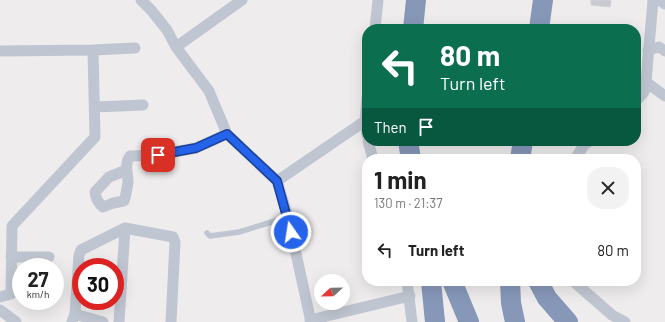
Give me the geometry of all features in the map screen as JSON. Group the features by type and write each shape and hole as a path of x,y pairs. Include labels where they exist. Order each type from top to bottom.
{"highway":[{"path":"414,24 416,0"},
{"path":"541,24 543,0"},
{"path":"431,286 435,322"},
{"path":"454,286 469,322"},
{"path":"510,286 511,303 515,322"},
{"path":"541,286 548,298 568,322"}],"street":[{"path":"141,0 167,30 176,47 209,91 227,134 277,181 288,217 311,321 410,296"},
{"path":"149,0 158,11 159,20"},
{"path":"176,47 242,0"},
{"path":"376,24 378,0"},
{"path":"641,95 644,92 646,82 652,0"},
{"path":"659,0 665,4"},
{"path":"648,50 659,47 665,51"},
{"path":"0,51 135,48"},
{"path":"0,297 10,294 12,226 95,137 93,50"},
{"path":"646,82 665,96"},
{"path":"95,107 143,105"},
{"path":"277,181 362,123"},
{"path":"127,170 128,159 130,156 158,155 196,148 227,134"},
{"path":"120,322 125,228"},
{"path":"103,322 74,318 79,255 81,250 125,228 173,237 175,242 171,322"},
{"path":"11,257 49,257"},
{"path":"408,286 412,322"},
{"path":"579,286 612,315 625,322"},
{"path":"0,310 16,322"}],"lane":[{"path":"207,233 210,236 239,232 288,217"}],"building":[{"path":"591,0 611,0 610,7 591,5"}],"route":[{"path":"158,155 196,148 227,134 277,181 291,232"}]}
